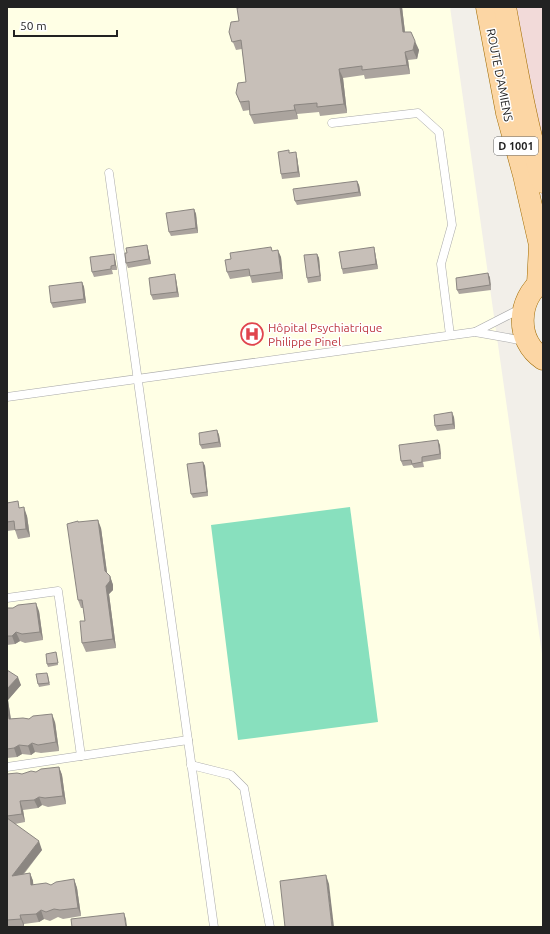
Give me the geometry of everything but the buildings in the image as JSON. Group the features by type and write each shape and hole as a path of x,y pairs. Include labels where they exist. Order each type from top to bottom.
{"main road":[{"name":"ROUTE D'AMIENS","path":"486,7 507,113 524,175 540,245 540,282"},
{"name":"D 1001","path":"505,7 522,100 534,152 543,182"},
{"path":"540,282 529,295 524,307 522,319 527,342 543,359"}],"lane":[{"path":"332,123 418,113 439,132 452,225 441,264 450,335"},
{"path":"109,173 214,927"},
{"path":"475,332 524,307"},
{"path":"7,397 475,332 527,342"},
{"path":"7,598 58,591 81,756"},
{"path":"7,768 188,740"},
{"path":"191,765 231,774 244,788 270,927"}],"shaded area":[{"name":"Hôpital Psychiatrique Philippe Pinel","path":"7,7 450,7 543,661 543,927 7,927"},
{"path":"503,7 543,7 543,203"}],"green space":[{"path":"350,507 378,722 238,740 211,525"}],"place":[{"name":"Hôpital Psychiatrique Philippe Pinel","path":"252,334"}]}
